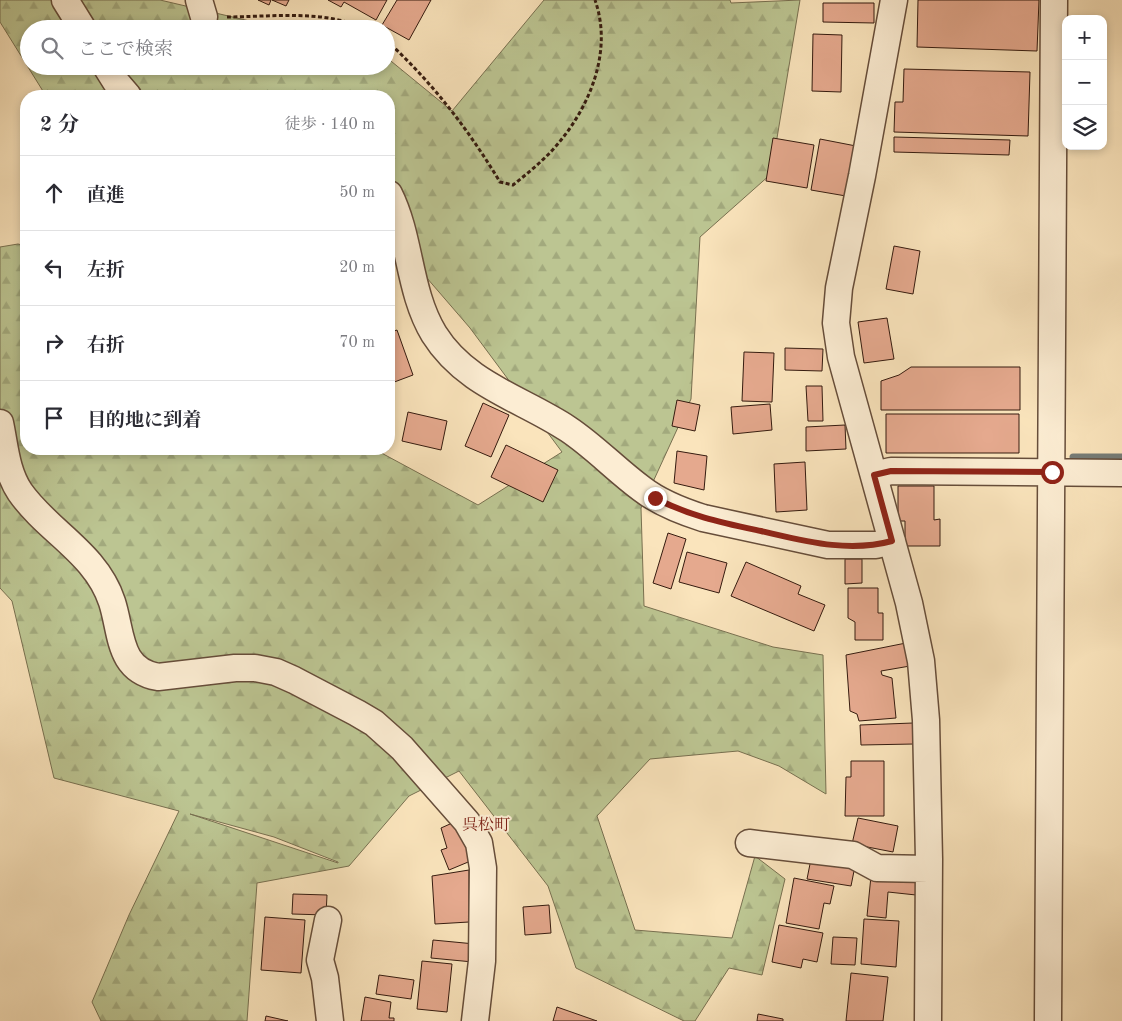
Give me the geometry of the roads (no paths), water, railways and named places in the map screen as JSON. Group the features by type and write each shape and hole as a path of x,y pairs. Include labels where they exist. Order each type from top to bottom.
{"street":[{"path":"65,0 77,20"},
{"path":"894,0 836,305 841,357 916,632 924,691 928,869 928,1021"},
{"path":"1048,1021 1054,0"},
{"path":"112,75 123,90"},
{"path":"395,207 425,316 444,348 470,374 568,429 598,451 641,489 686,513 828,545 876,545 892,541"},
{"path":"0,423 8,464 19,490 31,506 88,559 98,572 112,603 123,649 133,665 149,675 158,677 235,668 256,668 276,672 294,680 357,713 389,735 474,832 479,843 483,868 482,961 475,1021"},
{"path":"874,475 891,471 1122,473"},
{"path":"749,843 852,855 877,868 928,869"},
{"path":"328,920 320,960 325,978 330,1021"}],"waterway":[{"path":"1073,457 1122,457"}],"district":[{"name":"呉松町","path":"486,826"}]}
